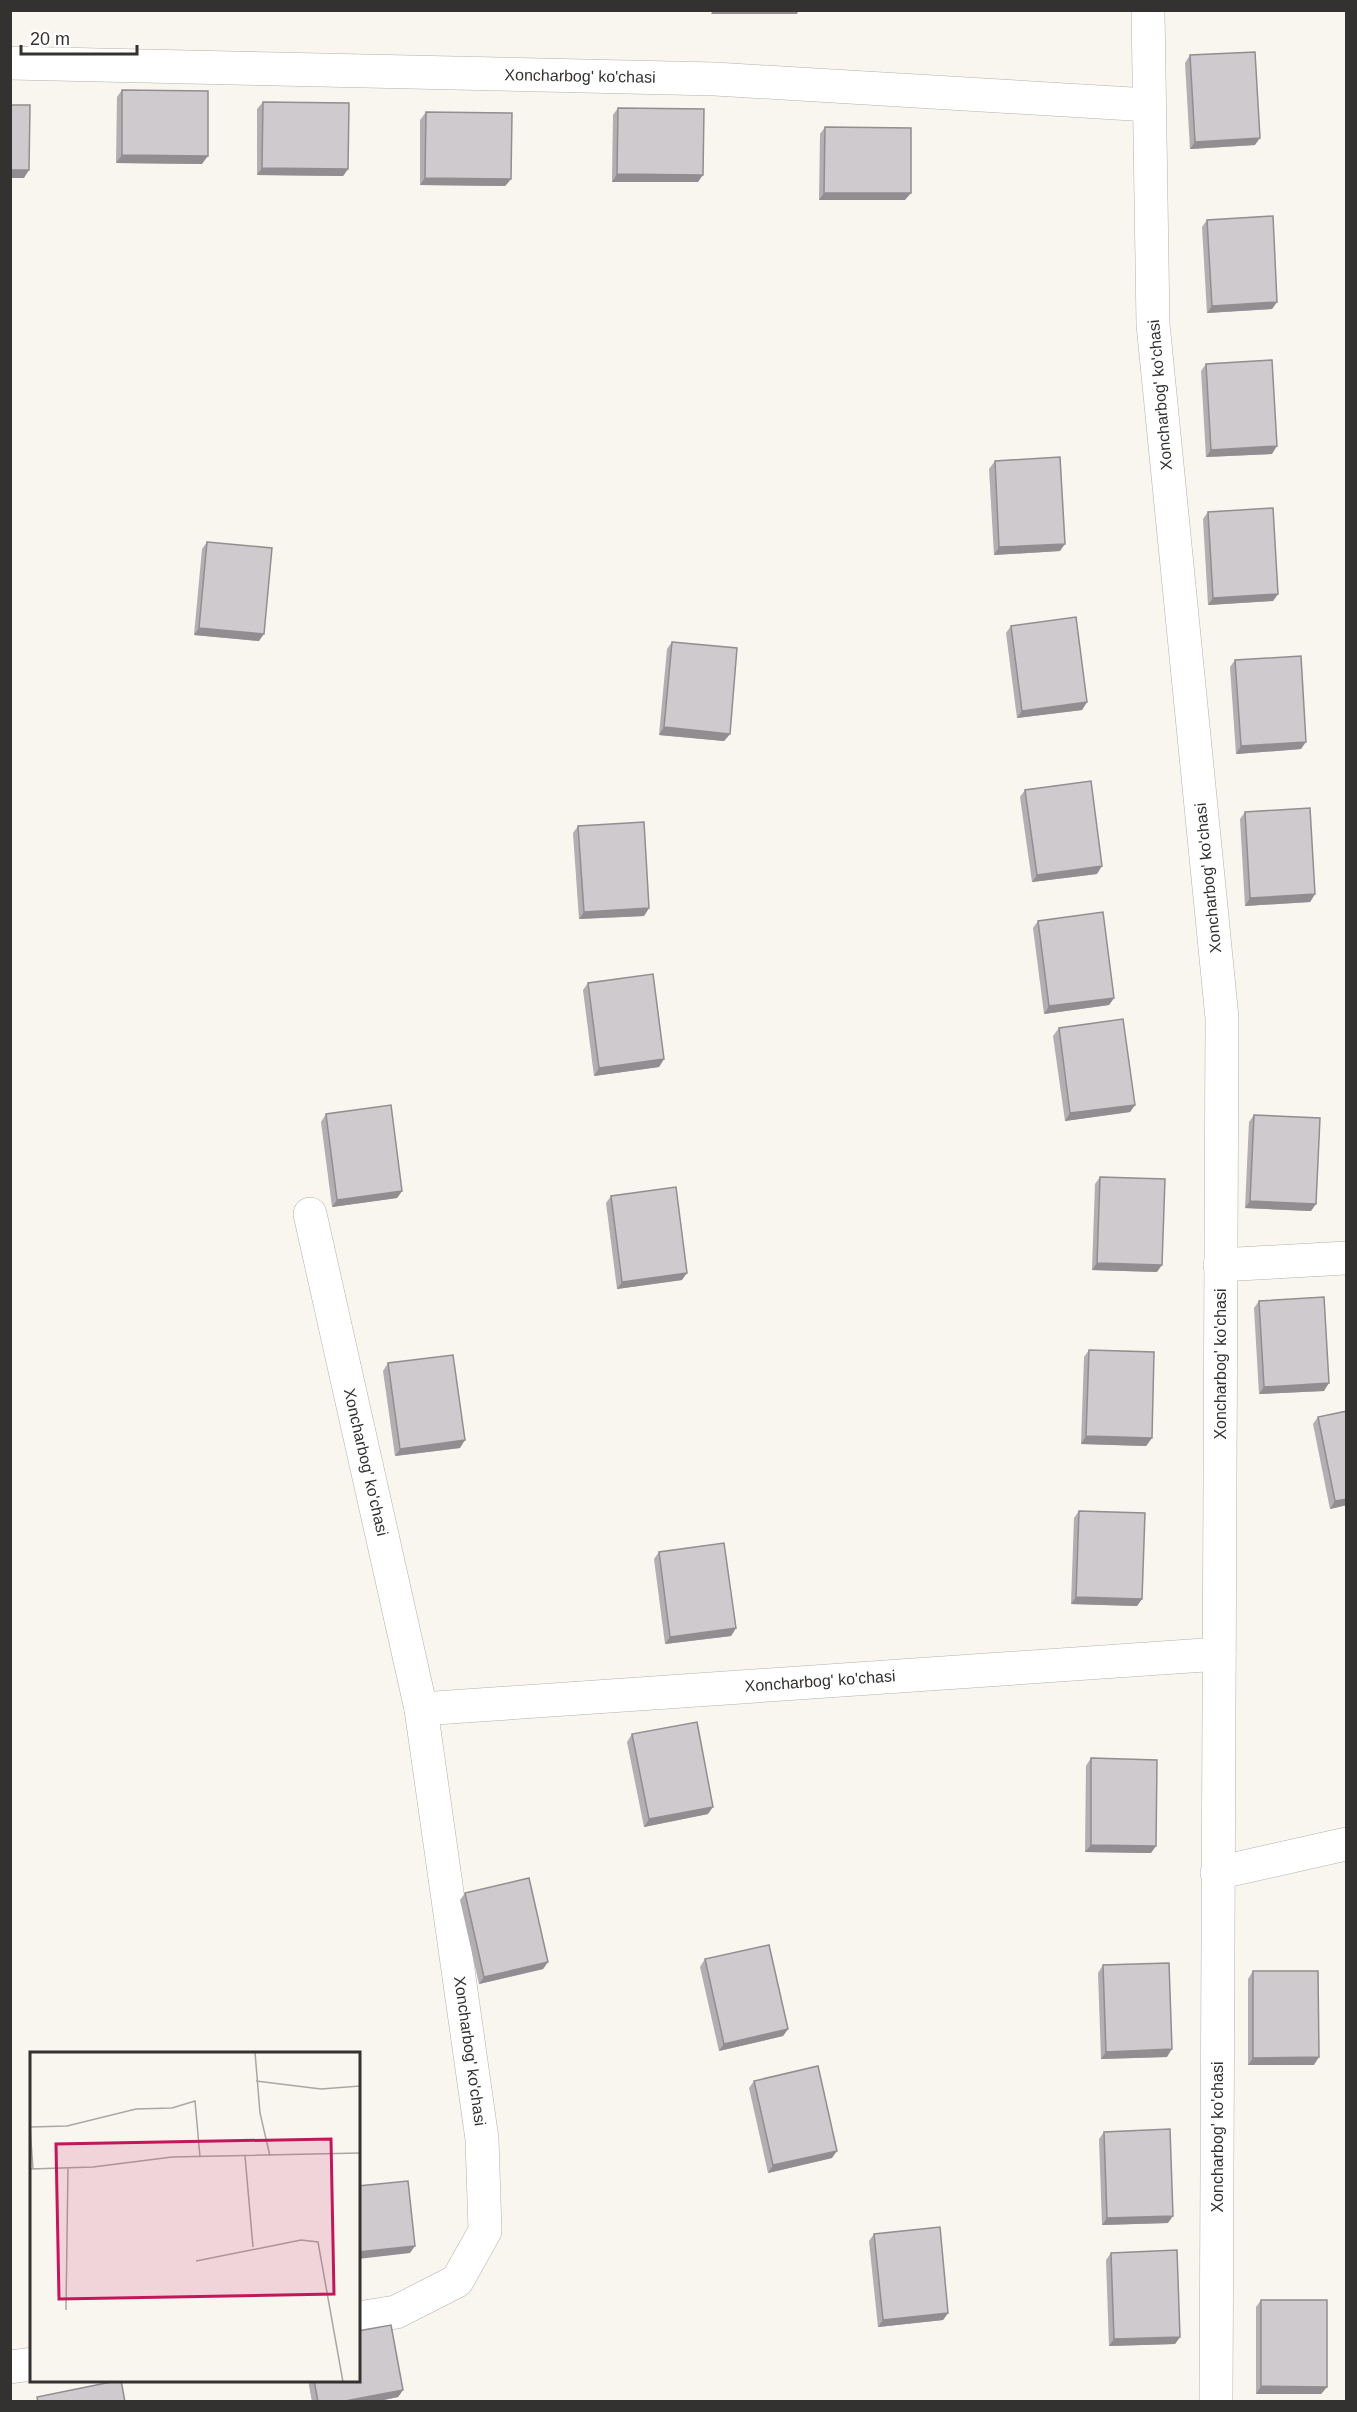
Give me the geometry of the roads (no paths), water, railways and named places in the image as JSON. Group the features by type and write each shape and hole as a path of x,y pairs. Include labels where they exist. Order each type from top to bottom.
{"street":[{"name":"Xoncharbog' ko'chasi","path":"1148,10 1153,324 1222,1018 1216,2402"},
{"name":"Xoncharbog' ko'chasi","path":"10,63 715,79 1149,105"},
{"name":"Xoncharbog' ko'chasi","path":"310,1214 421,1709 482,2139 485,2231 457,2281 396,2312 360,2318"},
{"path":"1220,1264 1347,1258"},
{"name":"Xoncharbog' ko'chasi","path":"421,1709 1219,1654"},
{"path":"1217,1873 1347,1844"},
{"path":"10,2367 30,2364"}]}
